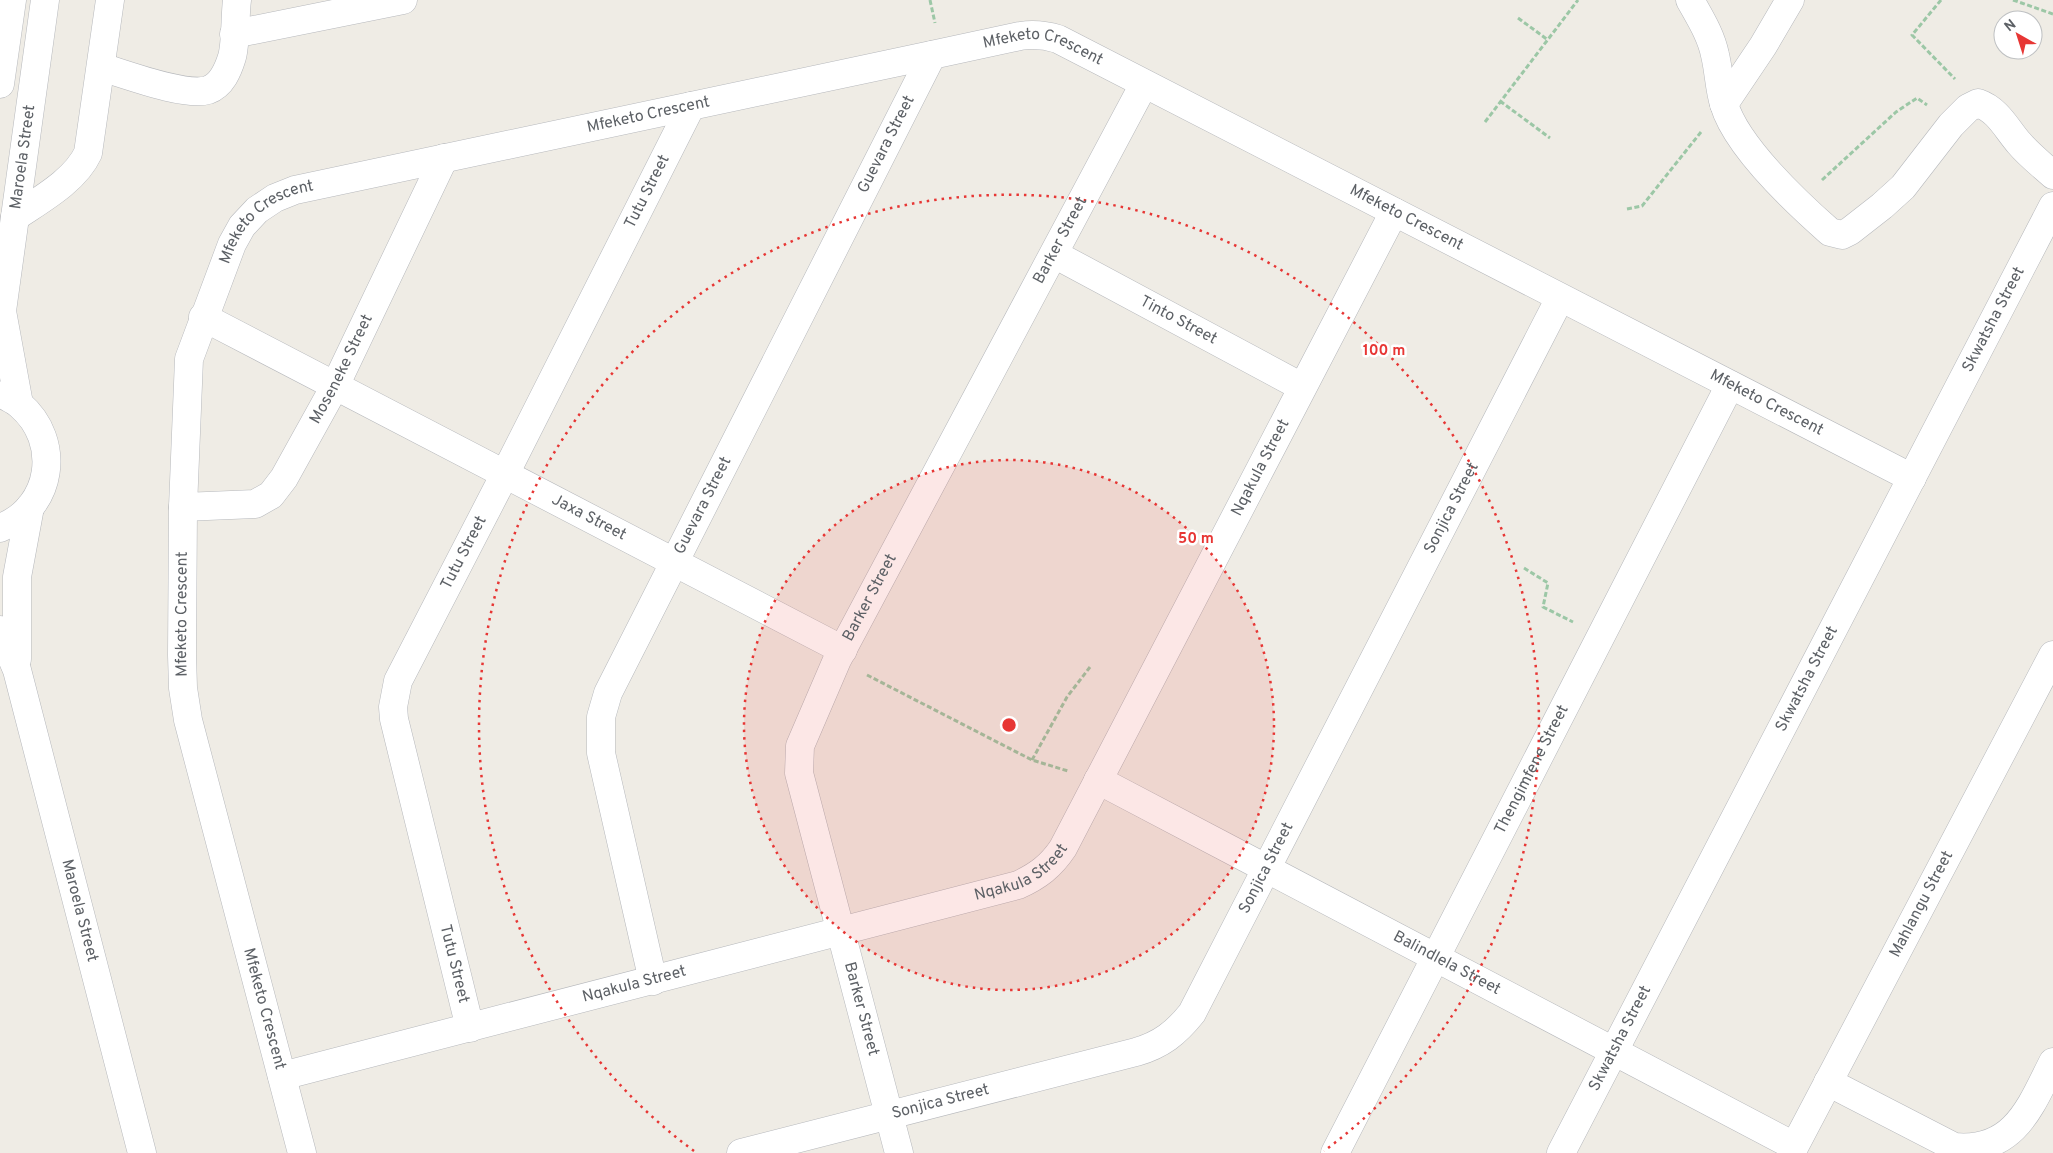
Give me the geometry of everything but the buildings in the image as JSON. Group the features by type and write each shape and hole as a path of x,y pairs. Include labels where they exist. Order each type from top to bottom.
{"street":[{"path":"0,84 12,0"},
{"name":"Maroela Street","path":"10,398 2,311 45,0"},
{"path":"15,217 58,187 84,162 88,152 110,0"},
{"path":"101,67 165,86 191,91 208,90 222,81 232,55 237,0"},
{"path":"234,34 403,0"},
{"path":"1690,0 1707,31 1715,54 1724,104 1730,121 1740,137 1775,180 1830,232 1842,235 1882,206 1903,187 1951,125 1968,108 1978,103 1986,106 1999,116 2020,144 2053,176"},
{"path":"1724,104 1763,46 1790,0"},
{"name":"Mfeketo Crescent","path":"302,1153 187,712 183,672 183,507 189,359 232,244 242,226 257,210 275,198 295,190 1020,36 1032,34 1045,35 1058,39 1912,478"},
{"name":"Guevara Street","path":"653,981 601,753 599,731 608,693 932,55"},
{"name":"Barker Street","path":"899,1153 799,773 798,759 800,746 840,655 1144,84"},
{"name":"Tutu Street","path":"470,1028 394,719 393,707 398,681 691,106"},
{"name":"Moseneke Street","path":"183,507 255,504 271,495 284,478 335,386 444,158"},
{"name":"Skwatsha Street","path":"1561,1153 2053,206"},
{"name":"Nqakula Street","path":"282,1076 1018,885 1032,879 1045,870 1063,848 1394,212"},
{"name":"Tinto Street","path":"1054,254 1302,387"},
{"name":"Sonjica Street","path":"740,1153 1136,1052 1164,1041 1179,1029 1192,1013 1264,868 1560,298"},
{"name":"Jaxa Street","path":"204,317 673,562 840,655"},
{"name":"Thengimfene Street","path":"1335,1153 1730,385"},
{"path":"0,528 11,524 30,507 42,487 47,465 45,441 35,420 10,398"},
{"name":"Maroela Street","path":"17,670 17,577 30,507"},
{"name":"Maroela Street","path":"0,630 17,670 142,1153"},
{"name":"Mahlangu Street","path":"1793,1149 2053,655"},
{"name":"Balindlela Street","path":"1098,780 1614,1051 1793,1149"},
{"path":"1828,1082 1954,1147 1980,1150 1992,1148 2016,1132 2053,1062"}],"path":[{"path":"1485,122 1578,0"},
{"path":"1941,0 1912,35 1978,103"},
{"path":"2013,0 2053,14"},
{"path":"1518,18 1548,40"},
{"path":"1797,202 1896,112 1917,98 1951,125"},
{"path":"1500,101 1550,138"},
{"path":"1627,209 1642,206 1724,104"},
{"path":"1524,568 1548,583 1544,607 1601,636"},
{"path":"840,655 1032,760 1098,780"},
{"path":"1032,760 1067,697 1090,667"}]}
